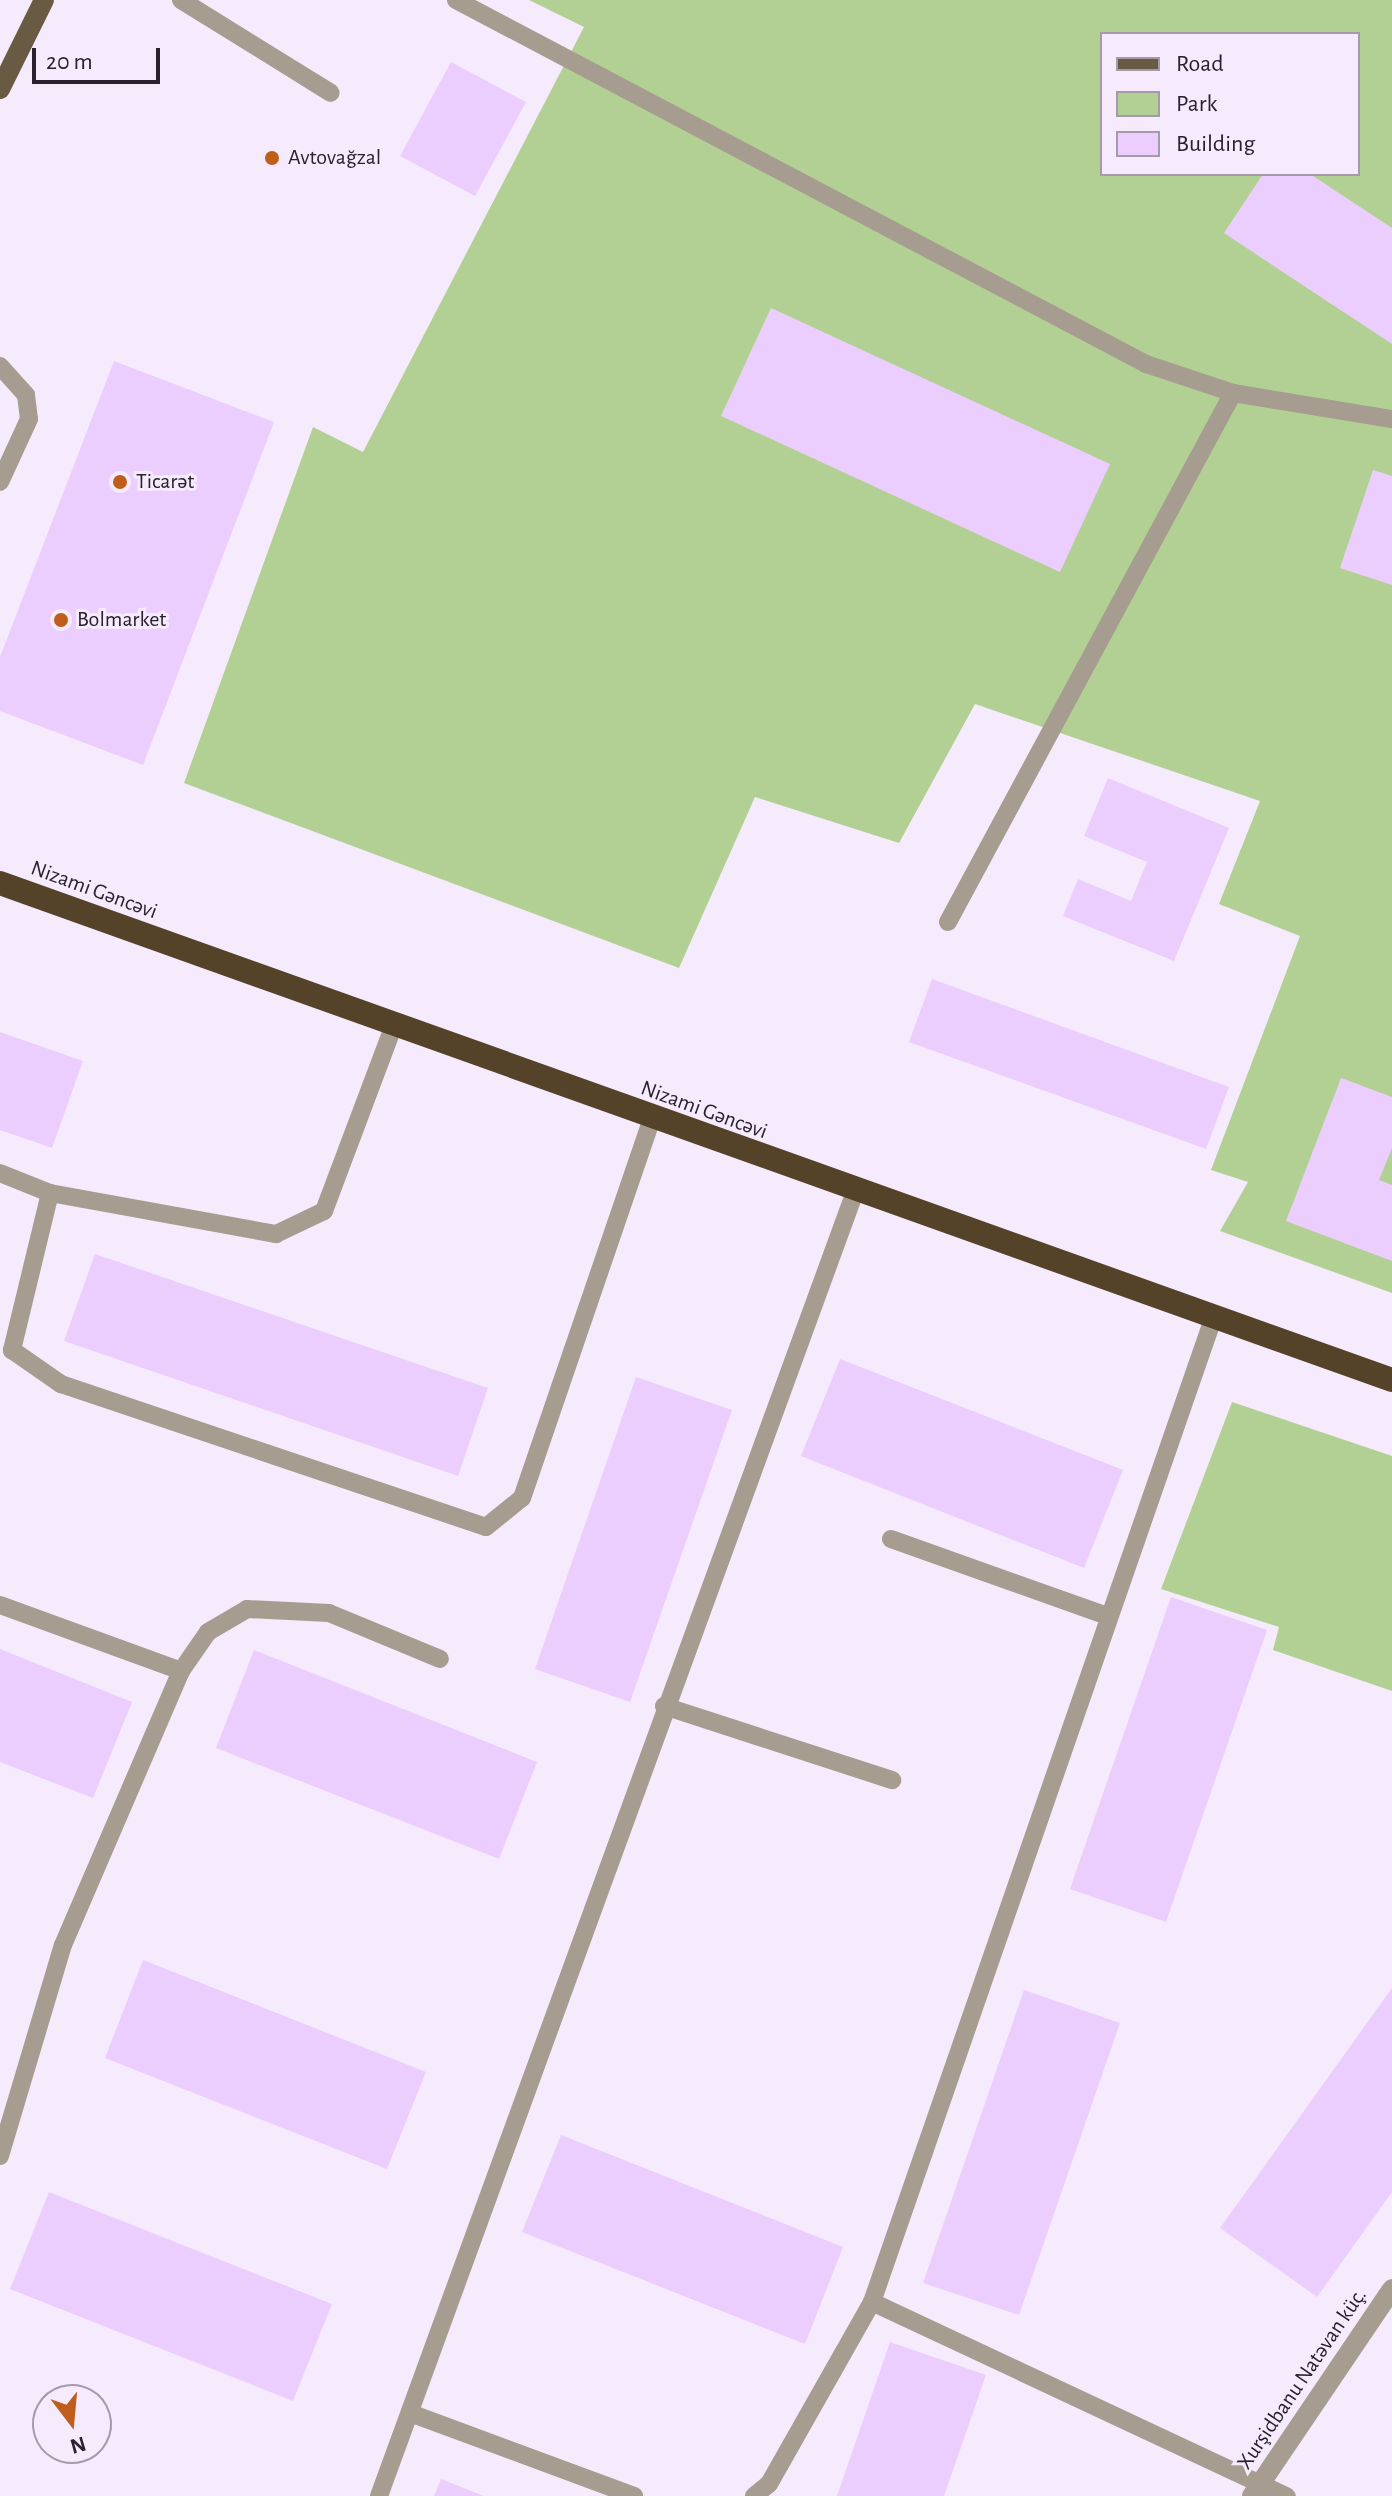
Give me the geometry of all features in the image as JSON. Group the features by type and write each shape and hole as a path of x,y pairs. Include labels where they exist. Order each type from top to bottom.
{"highway":[{"name":"Nizami Gəncəvi","path":"0,883 855,1192 1392,1380"}],"main road":[{"path":"0,89 44,0"}],"street":[{"name":"Xurşidbanu Natəvan küç.","path":"1257,2489 1392,2289"}],"lane":[{"path":"181,0 331,93"},
{"path":"456,0 1146,364 1233,393 1392,419"},
{"path":"0,366 26,395 29,419 0,482"},
{"path":"948,922 1233,393"},
{"path":"0,1173 50,1193 276,1234 324,1211 393,1027"},
{"path":"50,1193 12,1350 61,1384 486,1527 522,1498 652,1119"},
{"path":"379,2496 664,1706 855,1192"},
{"path":"754,2496 769,2484 872,2302 1107,1616 1214,1316"},
{"path":"891,1539 1107,1616"},
{"path":"0,1605 181,1671"},
{"path":"0,2156 4,2133 63,1945 181,1671 208,1632 247,1609 329,1613 440,1659"},
{"path":"664,1706 892,1780"},
{"path":"872,2302 1257,2489 1287,2496"},
{"path":"410,2413 634,2496"}],"green space":[{"path":"529,0 1392,0 1392,1293 1220,1231 1248,1182 1211,1170 1300,936 1219,904 1260,801 975,704 899,843 755,797 679,968 184,783 313,427 363,452 584,27"},
{"path":"1232,1402 1392,1456 1392,1691 1273,1650 1279,1627 1161,1589"}],"building":[{"path":"451,62 526,102 475,196 400,156"},
{"path":"1262,176 1313,176 1392,228 1392,344 1224,233"},
{"path":"771,308 1110,464 1060,572 721,416"},
{"path":"114,361 274,422 143,765 0,711 0,657"},
{"path":"1373,470 1392,476 1392,585 1340,568"},
{"path":"1108,778 1229,828 1174,961 1063,916 1078,879 1131,901 1147,862 1084,836"},
{"path":"932,979 1229,1087 1206,1149 909,1042"},
{"path":"0,1032 83,1061 52,1148 0,1130"},
{"path":"1341,1078 1392,1097 1392,1148 1379,1180 1392,1185 1392,1261 1286,1221"},
{"path":"95,1254 488,1388 458,1476 64,1341"},
{"path":"840,1359 1123,1470 1084,1568 801,1456"},
{"path":"636,1377 732,1410 630,1702 535,1669"},
{"path":"1171,1597 1267,1630 1166,1922 1070,1889"},
{"path":"0,1649 132,1702 93,1798 0,1762"},
{"path":"254,1650 537,1762 499,1859 216,1748"},
{"path":"143,1960 426,2072 387,2169 105,2058"},
{"path":"1392,1988 1392,2192 1317,2297 1220,2228"},
{"path":"1024,1990 1120,2023 1019,2315 923,2283"},
{"path":"561,2135 843,2247 805,2344 522,2232"},
{"path":"49,2192 332,2304 293,2401 10,2289"},
{"path":"890,2342 986,2375 944,2496 837,2496"},
{"path":"441,2479 484,2496 434,2496"}],"place":[{"name":"Avtovağzal","path":"272,158"},
{"name":"Ticarət","path":"120,482"},
{"name":"Bolmarket","path":"61,620"}]}
